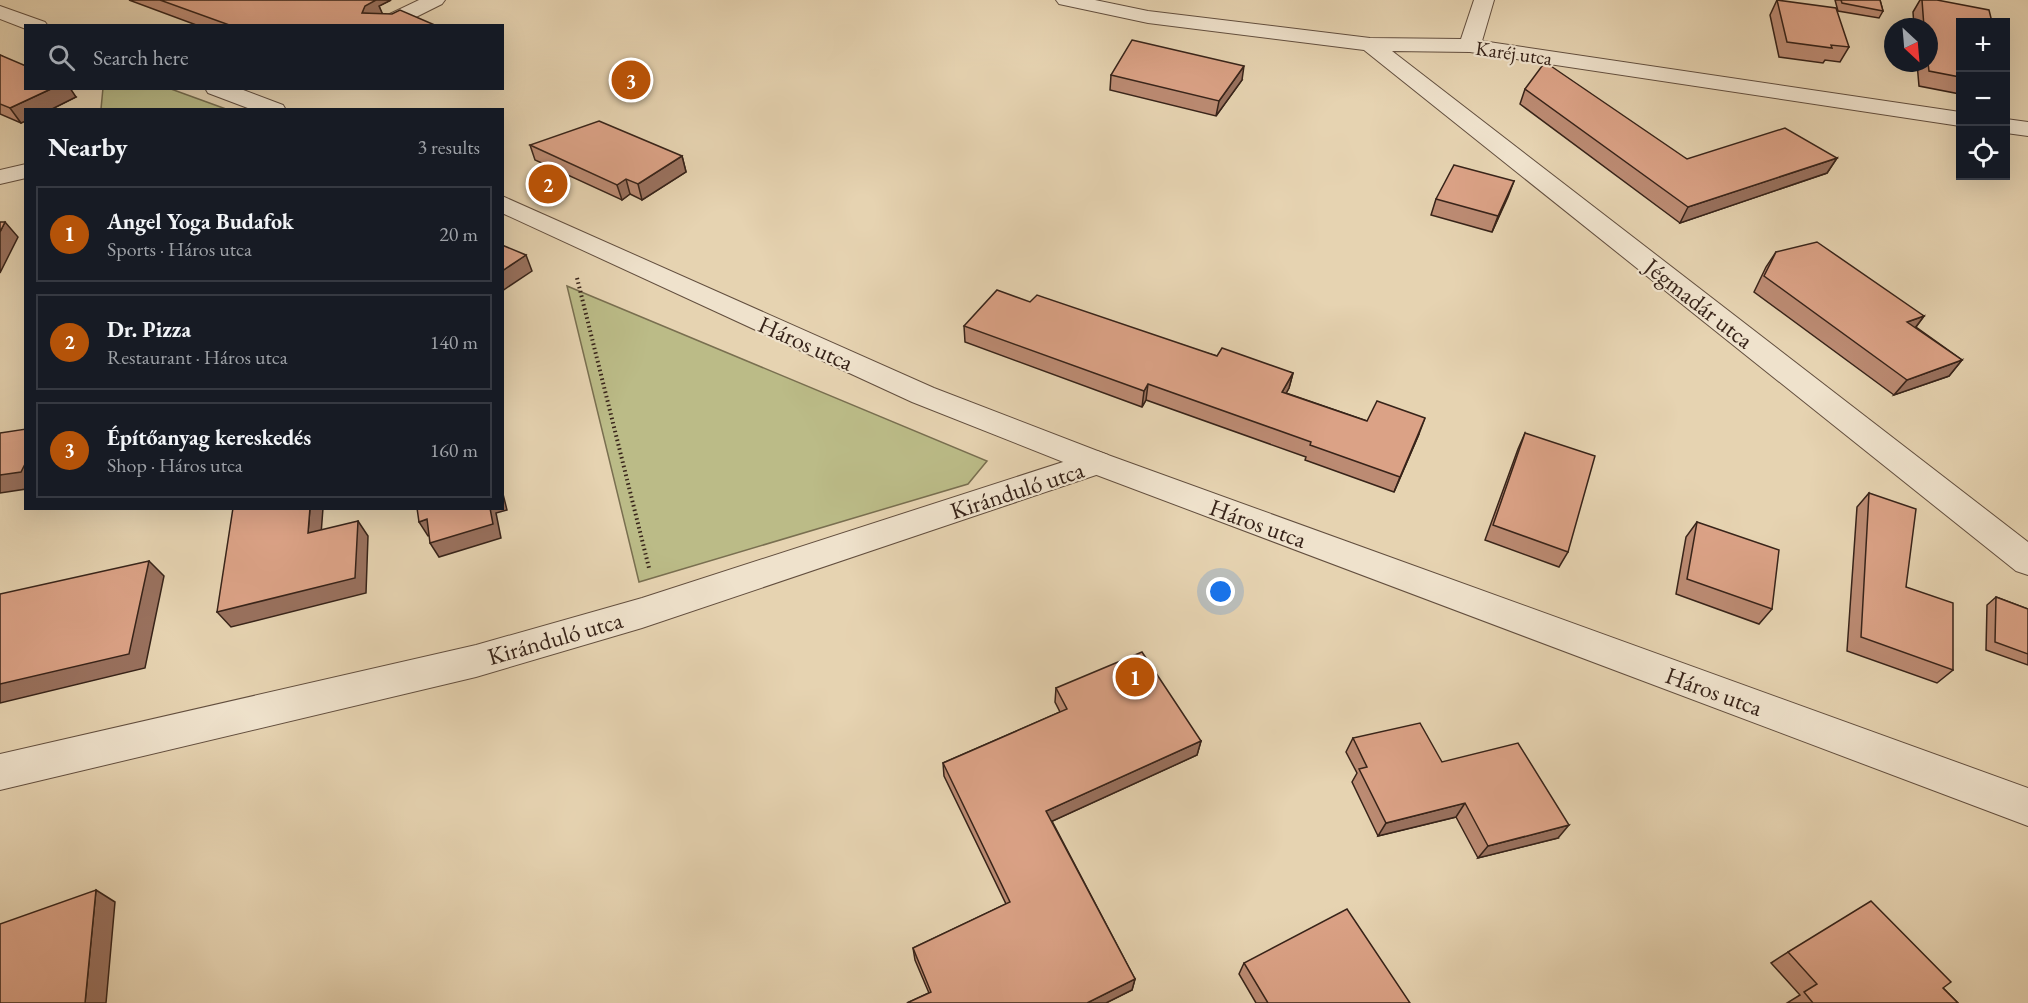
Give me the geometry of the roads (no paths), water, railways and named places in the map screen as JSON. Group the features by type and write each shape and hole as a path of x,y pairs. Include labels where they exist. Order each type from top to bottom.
{"street":[{"path":"384,24 435,0"},
{"name":"Karéj utca","path":"1066,0 1153,9 1370,44 1470,46 1956,118"},
{"path":"1470,46 1484,0"},
{"path":"0,12 33,24"},
{"name":"Jégmadár utca","path":"1370,44 2028,561"},
{"path":"230,90 270,108"},
{"path":"2010,127 2028,129"},
{"path":"0,177 24,171"},
{"name":"Háros utca","path":"504,204 814,348 1098,463 2028,807"},
{"name":"Kiránduló utca","path":"0,772 476,661 642,613 1098,463"}],"place":[{"name":"Építőanyag kereskedés","path":"631,80"},
{"name":"Dr. Pizza","path":"548,184"},
{"name":"Angel Yoga Budafok","path":"1135,677"}]}
